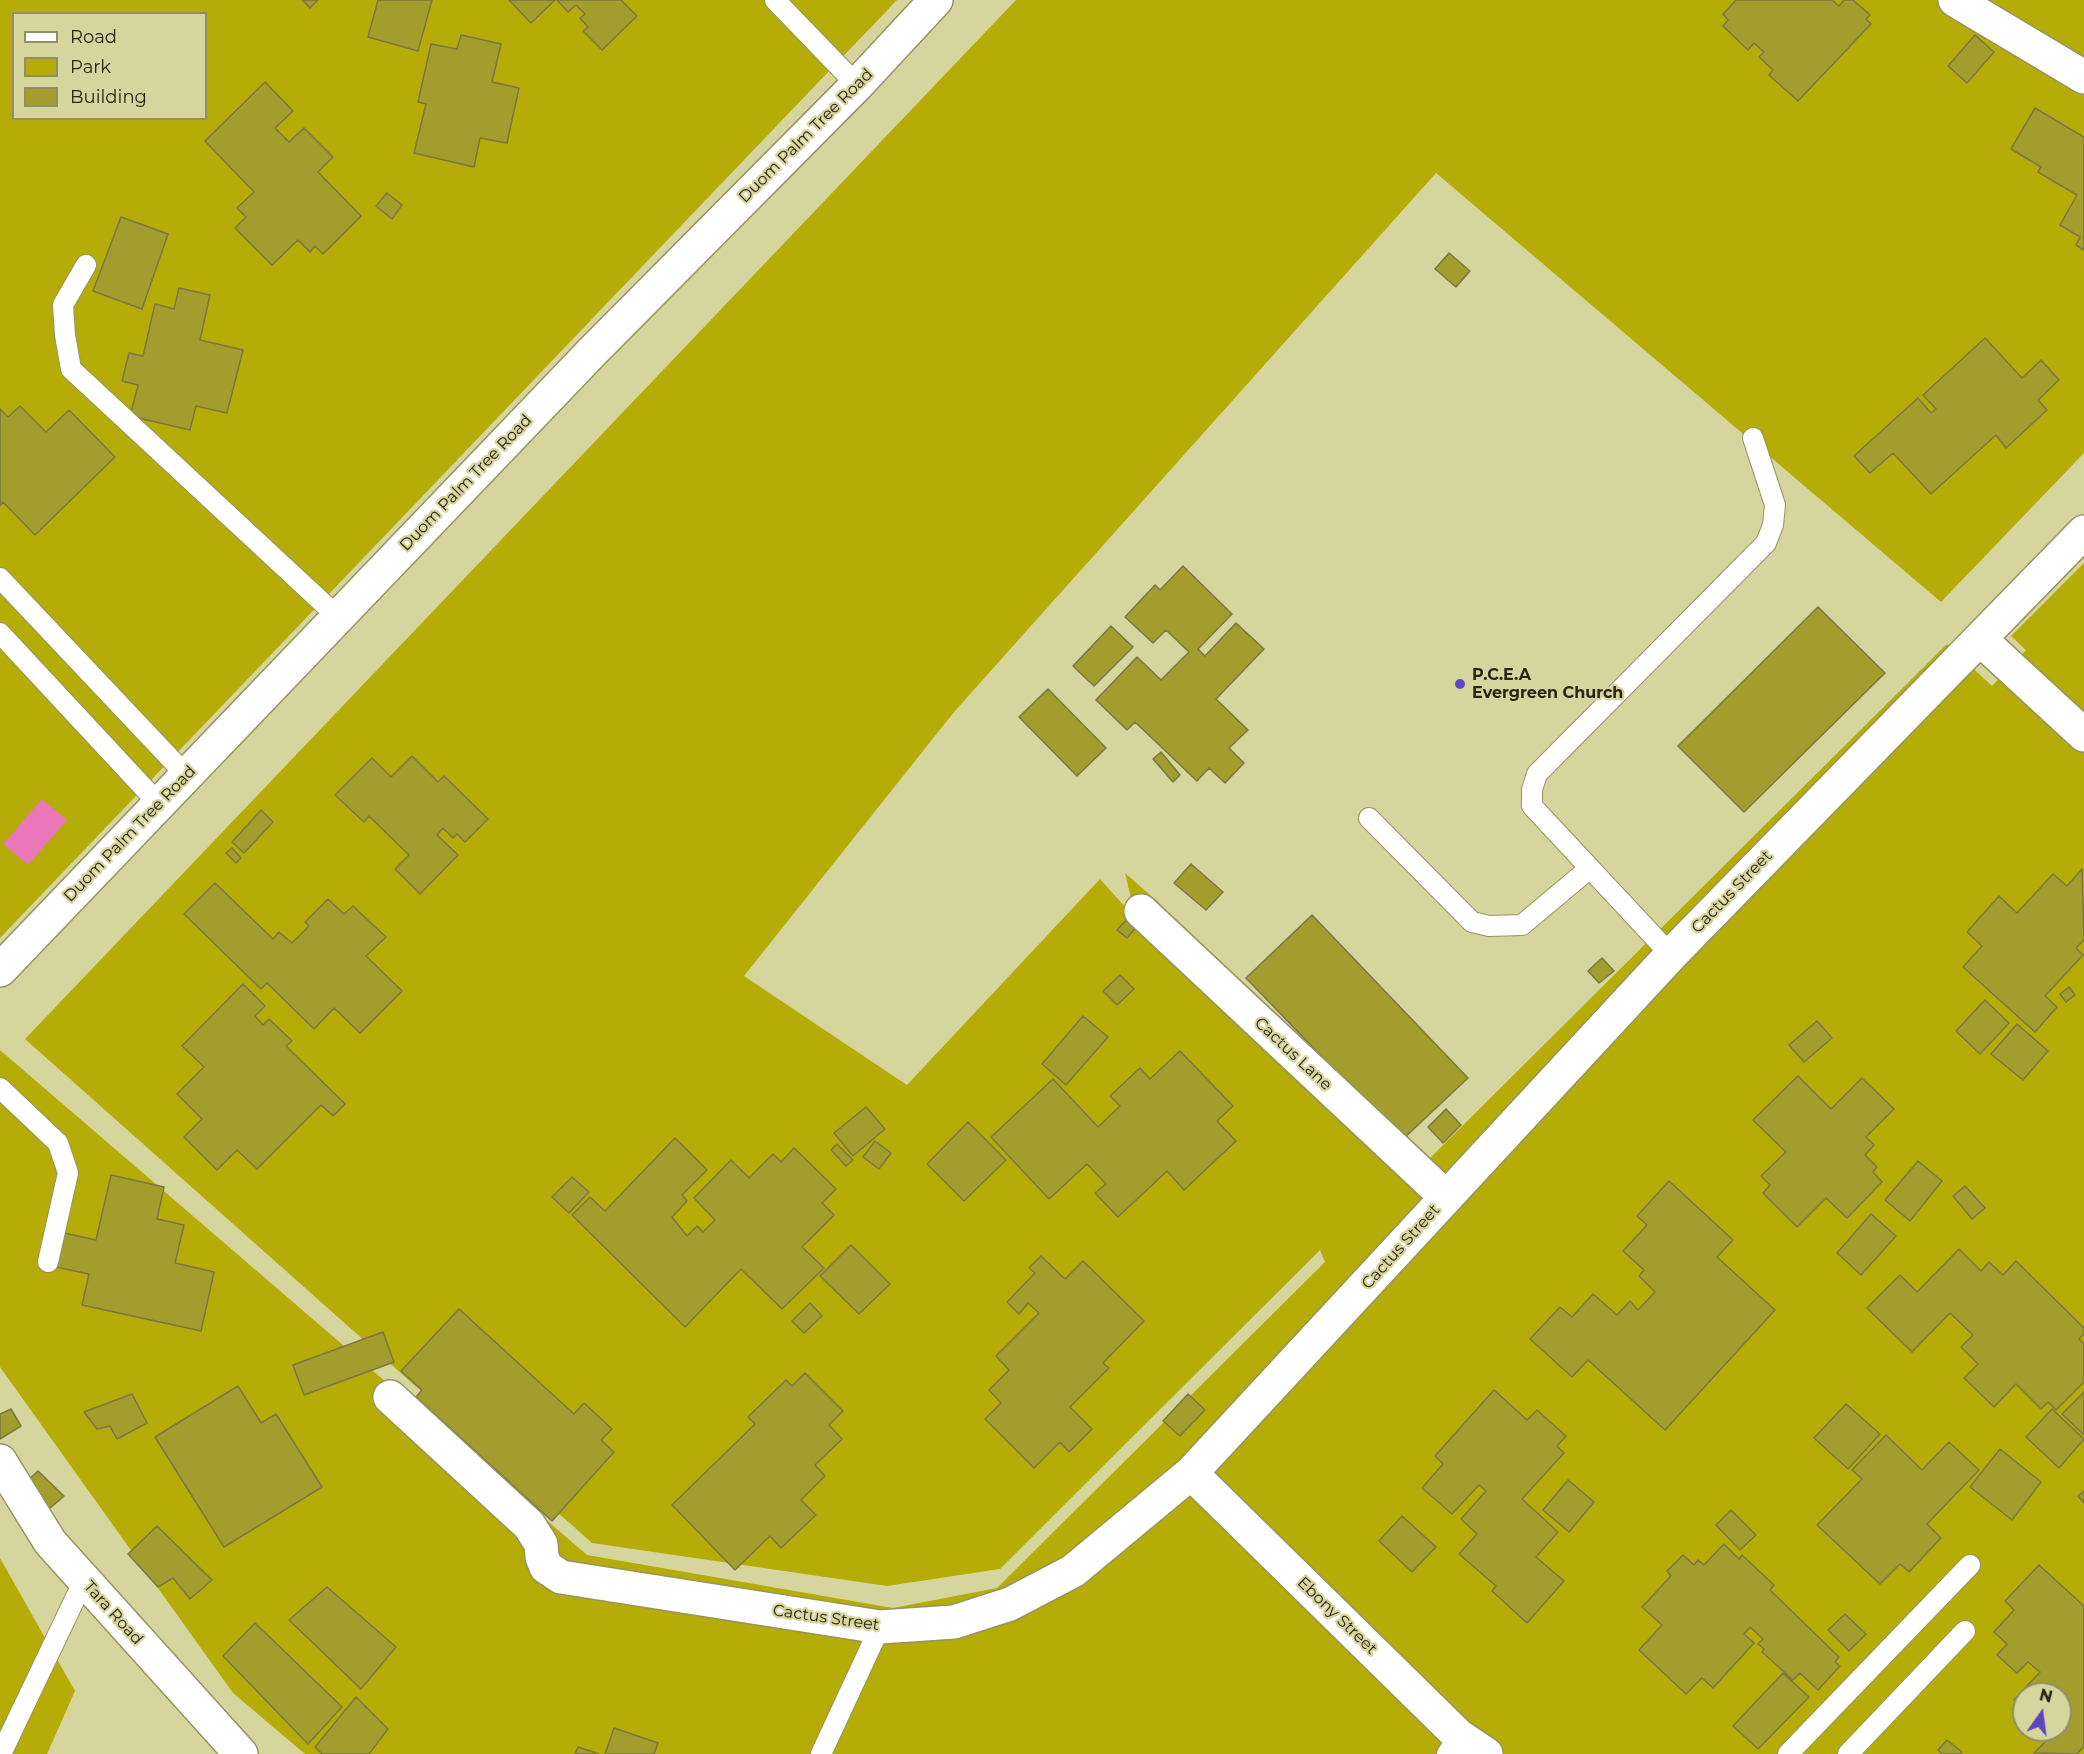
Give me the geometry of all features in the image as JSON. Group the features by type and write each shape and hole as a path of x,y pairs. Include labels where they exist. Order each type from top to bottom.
{"street":[{"name":"Duom Palm Tree Road","path":"0,970 585,360 857,85 936,0"},
{"path":"1955,0 2084,77"},
{"name":"Cactus Street","path":"390,1397 529,1525 541,1544 546,1567 561,1576 880,1627 954,1622 1010,1604 1073,1571 1191,1473 1671,955 2084,532"},
{"path":"1980,639 2084,735"},
{"name":"Cactus Lane","path":"1140,911 1446,1197"},
{"name":"Tara Road","path":"0,1461 50,1542 241,1754"},
{"name":"Ebony Street","path":"1191,1473 1453,1745 1486,1754"}],"lane":[{"path":"775,0 857,85"},
{"path":"86,265 63,304 64,335 71,369 338,617"},
{"path":"1671,955 1532,806 1532,789 1537,774 1766,543 1773,525 1775,506 1753,438"},
{"path":"0,578 186,775"},
{"path":"0,633 158,803"},
{"path":"1369,818 1472,922 1489,927 1522,925 1590,868"},
{"path":"0,1088 58,1143 68,1173 48,1262"},
{"path":"1788,1754 1970,1565"},
{"path":"1,1754 84,1580"},
{"path":"821,1754 880,1627"},
{"path":"1848,1754 1965,1631"}],"green space":[{"path":"0,0 897,0 0,938"},
{"path":"1016,0 2084,0 2084,453 1941,602 1436,173 954,712 744,976 907,1085 1100,879 1136,919 1125,873 1158,902 1325,1104 1429,1159 1947,644 1992,686 2026,650 2011,636 2084,563 2084,1754 305,1754 233,1693 0,1367 0,1050 587,1555 893,1608 997,1588 1325,1262 1320,1250 1000,1569 887,1586 592,1543 25,1039"},
{"path":"0,1558 75,1691 47,1754 0,1754"}],"shaded area":[{"path":"42,799 67,820 28,865 3,844"}],"building":[{"path":"302,0 318,0 310,8"},
{"path":"378,0 432,0 418,51 368,37"},
{"path":"509,0 555,0 531,23"},
{"path":"557,0 621,0 637,16 602,50 583,31 588,27 580,18 585,14 576,5 568,12"},
{"path":"1736,0 1832,0 1839,6 1844,0 1853,0 1870,15 1866,19 1871,24 1798,101 1769,75 1773,70 1759,57 1764,52 1754,43 1748,50 1723,26 1728,20 1723,14"},
{"path":"461,35 501,44 492,82 519,88 507,143 480,138 474,167 414,153 426,104 418,102 431,44 457,49"},
{"path":"1975,35 1994,52 1967,83 1948,66"},
{"path":"265,82 293,111 275,128 289,142 304,128 333,157 318,172 361,216 323,254 315,246 310,252 298,240 272,265 235,228 246,217 237,208 254,192 205,141"},
{"path":"2035,108 2084,137 2084,250 2076,245 2080,237 2060,225 2077,195 2038,172 2041,167 2011,149"},
{"path":"387,193 402,205 392,219 376,206"},
{"path":"121,217 168,234 142,309 93,291"},
{"path":"1449,253 1470,271 1456,287 1435,269"},
{"path":"179,288 210,295 200,340 243,350 227,413 196,406 190,430 130,416 138,385 122,381 129,353 143,356 155,304 174,309"},
{"path":"1985,338 2022,378 2041,360 2059,380 2038,400 2047,410 2006,448 1996,435 1931,494 1893,453 1870,473 1854,456 1918,398 1931,413 1936,409 1923,395"},
{"path":"20,406 46,432 69,410 115,457 35,535 3,502 0,506 0,409 8,417"},
{"path":"1183,566 1232,614 1198,649 1205,656 1236,623 1264,649 1216,699 1248,730 1229,748 1244,763 1225,783 1209,768 1197,781 1135,722 1127,730 1096,700 1137,657 1161,680 1189,652 1166,630 1153,643 1125,617 1155,585 1160,590"},
{"path":"1818,607 1885,673 1744,812 1678,746"},
{"path":"1111,626 1133,647 1094,686 1073,666"},
{"path":"1048,689 1106,748 1077,776 1019,717"},
{"path":"1161,752 1180,775 1173,782 1153,759"},
{"path":"412,756 438,782 444,776 488,819 465,842 457,834 453,838 443,828 437,835 458,855 420,894 395,869 409,855 369,816 364,822 335,795 372,758 391,777"},
{"path":"261,810 273,822 244,853 232,842"},
{"path":"232,848 241,858 236,863 226,853"},
{"path":"1191,864 1223,892 1206,910 1174,883"},
{"path":"2082,869 2084,940 2076,948 2083,955 2045,996 2057,1007 2035,1032 1963,967 1982,946 1967,932 1999,896 2017,913 2053,874 2067,886"},
{"path":"215,883 273,939 279,932 292,943 309,926 305,922 328,899 344,914 353,906 386,937 366,956 402,991 360,1033 334,1008 314,1029 267,983 261,989 184,914"},
{"path":"1312,915 1468,1078 1402,1140 1246,978"},
{"path":"1128,918 1137,926 1127,938 1117,930"},
{"path":"1602,958 1614,971 1599,983 1588,971"},
{"path":"1120,975 1134,989 1117,1005 1103,991"},
{"path":"243,984 265,1006 255,1016 263,1025 269,1019 292,1041 286,1046 345,1104 333,1116 321,1105 257,1169 237,1150 217,1170 184,1137 202,1119 177,1094 204,1067 182,1046"},
{"path":"2069,987 2075,995 2066,1002 2060,994"},
{"path":"1985,1000 2009,1023 1980,1054 1956,1031"},
{"path":"1083,1016 1108,1037 1066,1085 1042,1064"},
{"path":"1817,1021 1832,1038 1804,1062 1789,1045"},
{"path":"2017,1024 2048,1051 2023,1080 1991,1054"},
{"path":"1180,1051 1233,1106 1217,1121 1236,1141 1184,1190 1167,1171 1118,1217 1095,1193 1106,1184 1087,1164 1049,1199 991,1137 1053,1079 1098,1127 1120,1106 1110,1096 1140,1068 1150,1079"},
{"path":"1798,1076 1831,1109 1862,1078 1894,1109 1866,1137 1874,1145 1865,1155 1877,1167 1873,1172 1882,1182 1847,1218 1826,1198 1797,1227 1763,1193 1770,1185 1761,1176 1786,1152 1753,1120"},
{"path":"866,1107 885,1129 853,1156 834,1133"},
{"path":"1446,1109 1461,1125 1443,1143 1428,1127"},
{"path":"968,1122 1006,1160 964,1201 927,1164"},
{"path":"675,1138 707,1170 682,1195 687,1201 672,1217 687,1236 697,1226 703,1232 715,1220 694,1198 731,1160 749,1178 773,1154 781,1162 794,1148 836,1189 822,1203 834,1215 802,1247 824,1268 782,1309 741,1269 685,1327 572,1215 590,1197 605,1211"},
{"path":"875,1141 891,1153 879,1169 863,1157"},
{"path":"837,1144 853,1160 846,1166 831,1150"},
{"path":"1918,1161 1942,1181 1910,1221 1885,1200"},
{"path":"111,1175 164,1187 157,1219 184,1225 175,1263 214,1272 201,1331 82,1305 89,1274 56,1267 64,1233 96,1240"},
{"path":"572,1177 589,1192 569,1213 552,1197"},
{"path":"1669,1181 1733,1240 1717,1257 1775,1310 1665,1430 1588,1360 1572,1377 1530,1339 1560,1307 1572,1317 1593,1294 1617,1315 1630,1301 1638,1310 1655,1292 1639,1276 1644,1270 1623,1251 1647,1225 1637,1216"},
{"path":"1965,1186 1985,1208 1972,1219 1953,1196"},
{"path":"1871,1214 1896,1236 1861,1275 1837,1253"},
{"path":"851,1245 890,1284 859,1314 820,1276"},
{"path":"1959,1249 1981,1271 1989,1262 2003,1275 2016,1261 2084,1328 2084,1334 2079,1339 2084,1344 2084,1382 2056,1410 2048,1402 2041,1409 2016,1384 1994,1407 1964,1378 1978,1364 1961,1347 1973,1335 1950,1313 1912,1352 1867,1308 1900,1275 1917,1292"},
{"path":"1041,1256 1065,1279 1083,1261 1144,1321 1103,1363 1109,1368 1070,1407 1092,1429 1069,1452 1060,1442 1034,1468 985,1419 1001,1403 989,1390 1009,1370 996,1356 1039,1313 1028,1303 1019,1314 1007,1302 1035,1273 1029,1268"},
{"path":"810,1303 822,1316 804,1333 792,1321"},
{"path":"459,1309 574,1414 584,1403 612,1429 601,1440 614,1452 552,1521 416,1397 422,1390 401,1371"},
{"path":"383,1332 394,1362 304,1395 293,1365"},
{"path":"805,1373 843,1411 829,1425 842,1439 815,1465 825,1476 801,1500 816,1515 781,1548 770,1536 735,1570 672,1505 755,1424 748,1417 786,1380 792,1386"},
{"path":"238,1386 261,1423 276,1414 322,1487 224,1547 155,1437"},
{"path":"1494,1390 1527,1420 1537,1410 1566,1436 1557,1446 1564,1453 1522,1499 1558,1532 1536,1557 1564,1581 1527,1623 1492,1591 1496,1586 1459,1554 1477,1534 1461,1519 1486,1491 1479,1485 1452,1514 1422,1488 1443,1464 1435,1456"},
{"path":"2084,1392 2084,1435 2062,1414"},
{"path":"132,1394 147,1423 117,1439 110,1426 97,1429 84,1412"},
{"path":"1188,1394 1205,1410 1180,1436 1163,1421"},
{"path":"1846,1404 1880,1434 1848,1469 1814,1438"},
{"path":"11,1409 21,1426 0,1439 0,1414"},
{"path":"2052,1409 2084,1439 2059,1468 2026,1437"},
{"path":"1886,1435 1922,1470 1949,1442 1979,1470 1927,1524 1941,1538 1909,1572 1900,1564 1880,1584 1817,1525 1862,1479 1852,1470"},
{"path":"2000,1449 2041,1482 2012,1520 1970,1487"},
{"path":"38,1471 64,1496 49,1509 24,1484"},
{"path":"1568,1480 1594,1502 1569,1532 1543,1510"},
{"path":"2084,1491 2084,1503 2078,1496"},
{"path":"1731,1510 1756,1535 1740,1550 1716,1525"},
{"path":"1402,1516 1436,1547 1412,1572 1379,1541"},
{"path":"157,1526 212,1580 190,1599 173,1578 158,1587 128,1554"},
{"path":"1724,1544 1739,1559 1742,1555 1774,1585 1770,1590 1839,1657 1835,1662 1840,1666 1818,1690 1800,1673 1793,1680 1762,1652 1764,1649 1758,1644 1763,1639 1750,1627 1744,1634 1754,1643 1713,1688 1702,1678 1686,1694 1639,1650 1662,1625 1642,1607 1671,1576 1667,1571 1683,1555 1694,1565 1698,1560 1704,1565"},
{"path":"2039,1565 2084,1606 2084,1746 2077,1754 2034,1753 2045,1742 2072,1742 2072,1682 2031,1682 2040,1672 2028,1662 2017,1673 1997,1655 2007,1644 1994,1632 2014,1610 2005,1601"},
{"path":"327,1587 396,1647 361,1689 289,1620"},
{"path":"1845,1614 1866,1634 1849,1651 1828,1630"},
{"path":"255,1623 342,1707 308,1744 223,1656"},
{"path":"1783,1673 1809,1697 1758,1749 1733,1726"},
{"path":"356,1697 388,1729 369,1754 322,1754 315,1747"},
{"path":"614,1728 658,1743 654,1754 605,1754"},
{"path":"1947,1740 1962,1752 1942,1754 1938,1750"},
{"path":"578,1747 599,1754 575,1754"}],"place":[{"name":"P.C.E.A Evergreen Church","path":"1460,684"}]}
